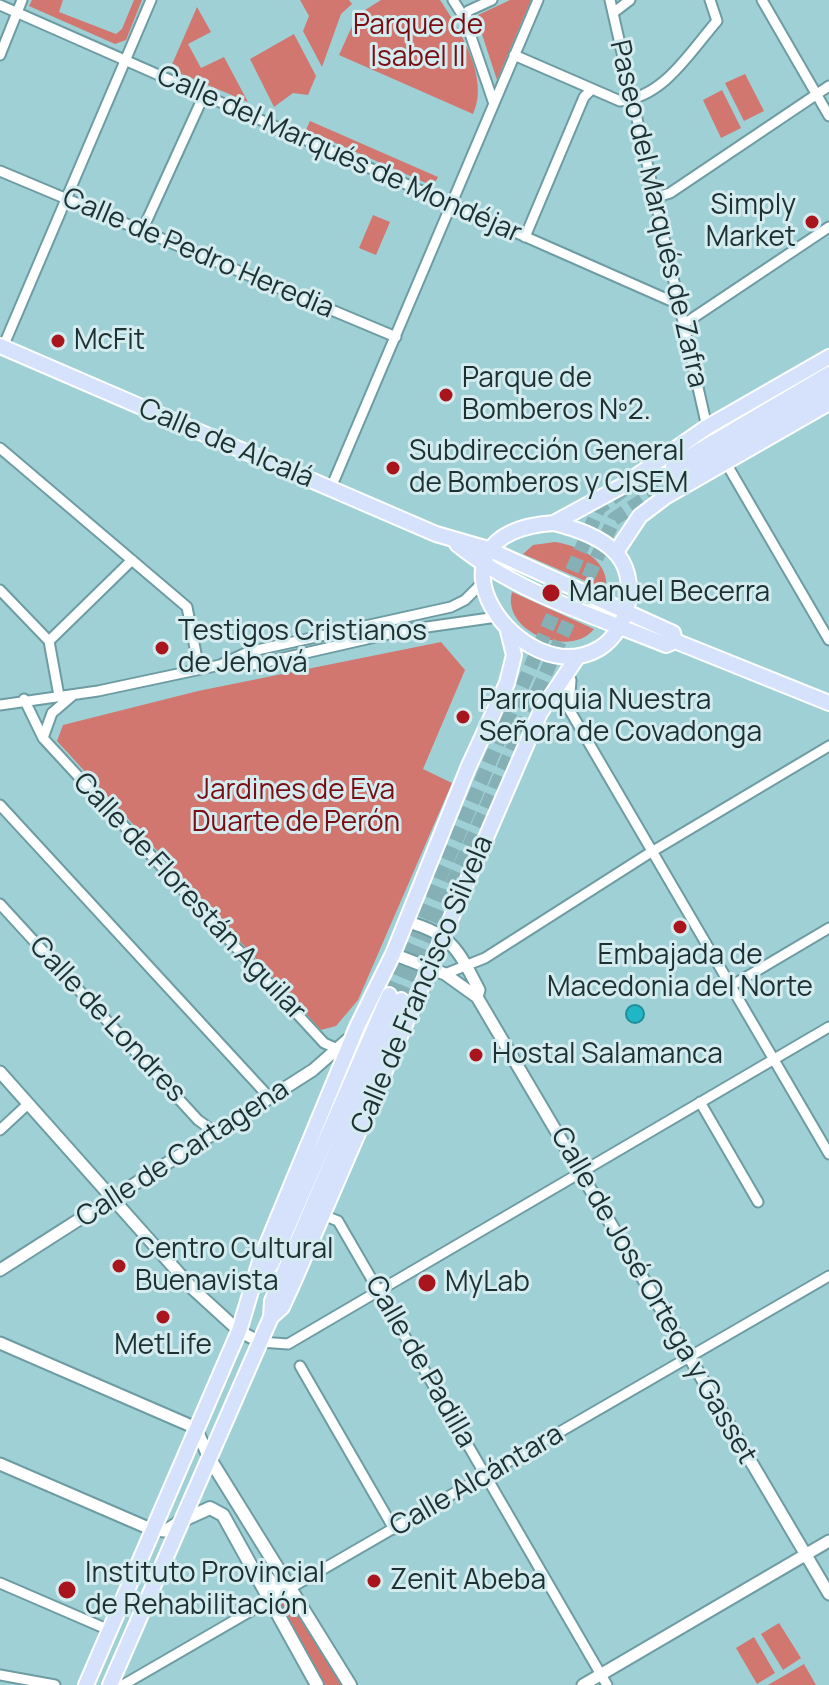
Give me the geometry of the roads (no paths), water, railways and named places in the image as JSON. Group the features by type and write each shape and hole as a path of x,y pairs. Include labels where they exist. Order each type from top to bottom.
{"main road":[{"name":"Calle de Alcalá","path":"2,347 330,490 453,541 488,549 624,619 673,633 675,641 829,703"},
{"path":"554,523 647,470 707,427 829,357"},
{"path":"829,374 676,471 829,389"},
{"path":"616,552 640,516 829,403"},
{"path":"554,523 575,528 616,552 627,577 624,619 599,648 578,656 540,649 508,631 497,617 483,582 482,564 488,549 501,537 521,527 554,523"},
{"name":"Calle de Alcalá","path":"453,541 482,564 596,619 624,619"},
{"name":"Calle de Francisco Silvela","path":"86,1685 239,1331 257,1280 260,1261 357,1027 407,922 468,768 507,683 514,655 508,631"},
{"name":"Calle de Francisco Silvela","path":"271,1317 282,1307 323,1215 540,713 578,656"},
{"name":"Calle de Francisco Silvela","path":"110,1685 271,1317 272,1301 395,998 272,1263 257,1280"},
{"path":"208,1456 287,1592 350,1685"},
{"path":"179,1522 210,1508 223,1515 287,1592"},
{"path":"235,1532 317,1685"}],"street":[{"path":"0,55 22,0"},
{"path":"2,347 69,199 151,0"},
{"path":"453,0 465,19 494,104"},
{"path":"465,19 468,11 492,0"},
{"path":"330,490 538,0"},
{"name":"Paseo del Marqués de Zafra","path":"610,0 707,427"},
{"path":"613,13 630,0"},
{"path":"514,55 591,90 620,101 632,100 654,93 717,21 710,0"},
{"path":"762,0 829,116"},
{"name":"Calle del Marqués de Mondéjar","path":"0,5 678,304"},
{"path":"654,198 670,193 829,86"},
{"path":"525,237 584,97 591,90"},
{"path":"142,231 204,95"},
{"name":"Calle de Pedro Heredia","path":"0,171 396,337"},
{"path":"684,324 829,227"},
{"path":"0,448 187,607 199,669"},
{"path":"726,463 829,639"},
{"path":"49,641 132,560"},
{"path":"0,705 73,695 199,669 225,663 248,652 451,607 465,600 483,582"},
{"path":"0,590 49,641 59,696"},
{"path":"225,663 253,665 406,630 497,617"},
{"path":"566,672 571,680 569,709 829,1154"},
{"path":"43,738 52,713 73,695"},
{"path":"0,698 20,700"},
{"name":"Calle de Florestán Aguilar","path":"20,700 43,738 324,1043 340,1050"},
{"path":"445,974 467,966 829,746"},
{"path":"0,805 270,1098"},
{"name":"Calle de Londres","path":"0,904 198,1120 216,1133"},
{"path":"407,922 445,936"},
{"path":"731,986 829,928"},
{"name":"Calle de José Ortega y Gasset","path":"445,936 467,966 479,990 477,997"},
{"name":"Calle de José Ortega y Gasset","path":"393,954 445,974 477,997 829,1594"},
{"name":"Calle de Cartagena","path":"0,1270 270,1098 340,1050 357,1027"},
{"path":"0,1072 193,1289 239,1331 260,1342 288,1344 829,1027"},
{"path":"700,1102 758,1202"},
{"path":"0,1130 28,1104"},
{"name":"Calle de Padilla","path":"323,1215 338,1221 604,1680"},
{"name":"Calle Alcántara","path":"123,1685 829,1276"},
{"path":"0,1343 196,1428 208,1456"},
{"path":"300,1366 394,1529"},
{"path":"0,1464 153,1530 165,1531 179,1522"},
{"path":"583,1685 604,1680 829,1541"},
{"path":"0,1583 109,1630"},
{"path":"0,1675 55,1685"}],"water":[{"path":"635,1005 644,1014 635,1023 626,1014"}],"tunnel":[{"path":"389,995 599,508 626,488 673,466"},
{"path":"401,1000 614,519 679,476"}],"place":[{"name":"Simply Market","path":"812,222"},
{"name":"McFit","path":"58,341"},
{"name":"Parque de Bomberos Nº2.","path":"446,395"},
{"name":"Subdirección General de Bomberos y CISEM","path":"393,468"},
{"name":"Manuel Becerra","path":"551,593"},
{"name":"Testigos Cristianos de Jehová","path":"162,648"},
{"name":"Parroquia Nuestra Señora de Covadonga","path":"463,717"},
{"name":"Embajada de Macedonia del Norte","path":"680,927"},
{"name":"Hostal Salamanca","path":"476,1055"},
{"name":"Centro Cultural Buenavista","path":"119,1266"},
{"name":"MyLab","path":"427,1283"},
{"name":"MetLife","path":"163,1317"},
{"name":"Zenit Abeba","path":"374,1581"},
{"name":"Instituto Provincial de Rehabilitación","path":"67,1590"}],"park label":[{"name":"Parque de Isabel II","path":"418,42"},
{"name":"Jardines de Eva Duarte de Perón","path":"296,807"}]}
